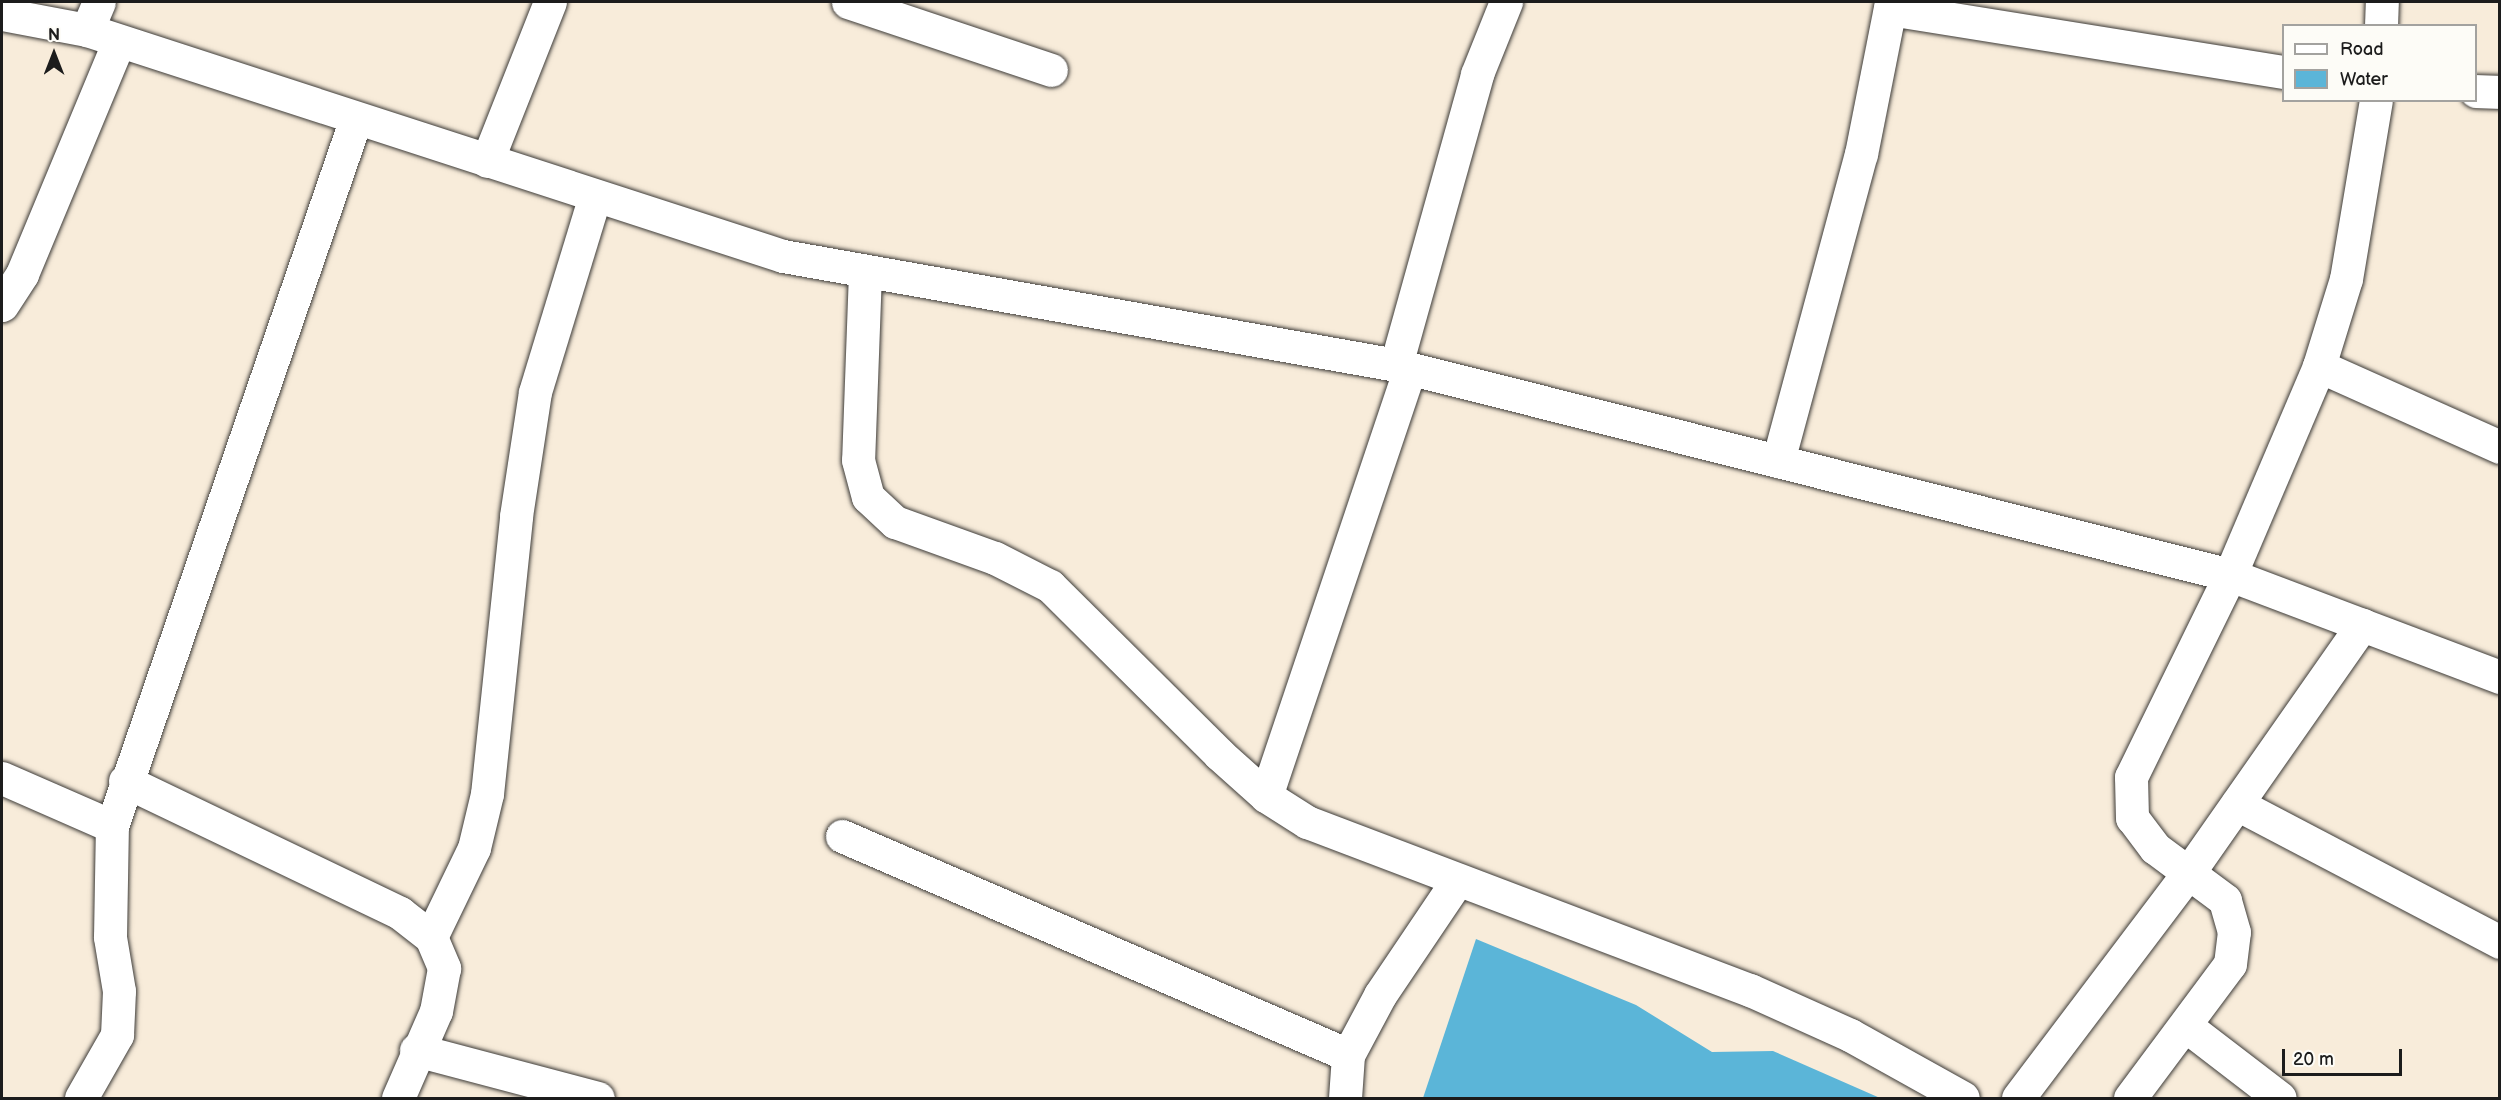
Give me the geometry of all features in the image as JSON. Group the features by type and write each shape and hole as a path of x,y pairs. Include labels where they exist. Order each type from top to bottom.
{"street":[{"path":"487,161 550,2"},
{"path":"848,2 1051,70"},
{"path":"1266,796 1403,367 1477,74 1506,2"},
{"path":"2381,24 2382,2"},
{"path":"1778,461 1861,154 1891,5 2282,72"},
{"path":"2,14 93,16 119,41 783,256 1403,367 2230,575 2499,677"},
{"path":"2,305 22,274 119,41"},
{"path":"2477,91 2499,92"},
{"path":"2130,1098 2186,1026 2230,964 2234,932 2225,900 2155,848 2132,818 2131,777 2230,575 2319,366 2346,279 2376,102"},
{"path":"81,1098 117,1035 119,991 110,915 112,826 125,780 356,118"},
{"path":"431,938 474,848 487,795 516,516 535,392 595,196"},
{"path":"865,272 858,460 868,496 895,522 995,558 1050,586 1266,796 1307,822 1797,1010 1963,1098"},
{"path":"2319,366 2499,447"},
{"path":"2018,1098 2189,872 2362,625"},
{"path":"2,778 112,826"},
{"path":"125,780 400,913 431,938 444,968 436,1011 416,1050 398,1098"},
{"path":"2237,804 2499,942"},
{"path":"842,836 1348,1054"},
{"path":"1345,1098 1348,1054 1380,995 1457,881"},
{"path":"2186,1026 2280,1098"},
{"path":"416,1050 598,1098"}],"water":[{"path":"1476,939 1636,1005 1712,1052 1773,1051 1880,1098 1423,1098"}]}
